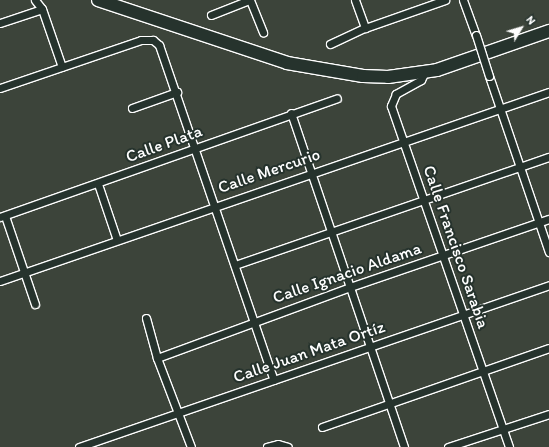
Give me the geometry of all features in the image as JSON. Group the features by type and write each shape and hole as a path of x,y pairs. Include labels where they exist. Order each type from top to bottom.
{"main road":[{"path":"98,0 287,64 363,76 388,77 425,72 546,34"}],"street":[{"path":"35,0 42,9 62,67"},
{"path":"211,14 249,0 263,32"},
{"path":"355,0 365,28"},
{"path":"330,44 365,28 445,0"},
{"path":"463,0 549,252"},
{"path":"0,23 42,9"},
{"path":"546,34 549,25"},
{"path":"0,88 141,40 153,40 163,50 274,380"},
{"name":"Calle Francisco Sarabia","path":"425,72 421,80 396,94 391,106 509,447"},
{"path":"132,108 177,92"},
{"name":"Calle Mercurio","path":"0,281 403,140 549,92"},
{"name":"Calle Plata","path":"2,216 98,184 291,113 337,98"},
{"path":"291,113 404,447"},
{"path":"235,265 549,157"},
{"path":"98,184 117,240"},
{"path":"2,216 35,304"},
{"name":"Calle Ignacio Aldama","path":"157,358 350,287 549,219"},
{"name":"Calle Juan Mata Ortíz","path":"79,447 549,285"},
{"path":"146,318 157,358 190,447"},
{"path":"322,427 549,348"},
{"path":"448,447 549,414"},
{"path":"267,447 278,444 288,447"}]}
